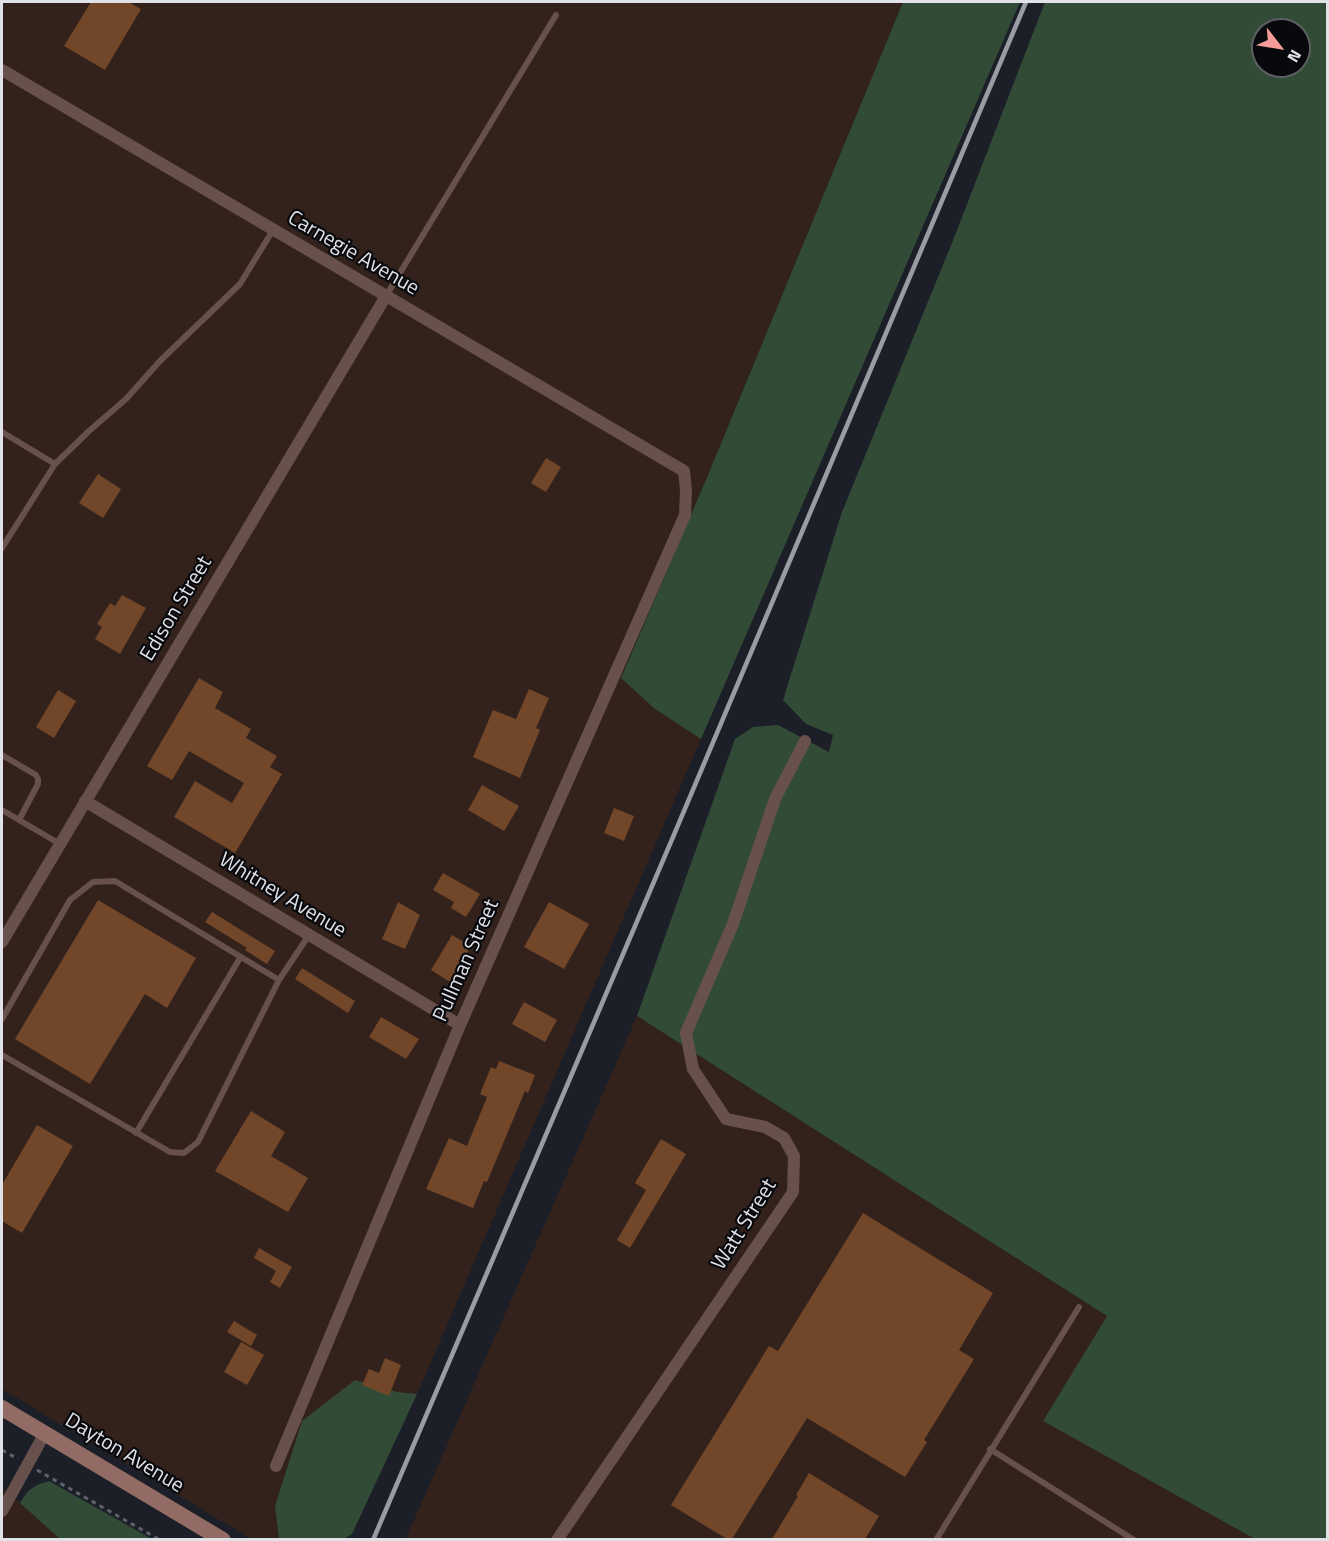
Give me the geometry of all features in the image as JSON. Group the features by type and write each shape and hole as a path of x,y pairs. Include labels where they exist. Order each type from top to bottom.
{"main road":[{"name":"Dayton Avenue","path":"2,1408 224,1539"}],"street":[{"name":"Carnegie Avenue","path":"2,70 684,471"},
{"name":"Edison Street","path":"2,942 386,296"},
{"name":"Pullman Street","path":"276,1466 460,1025 685,515 684,471"},
{"name":"Watt Street","path":"557,1539 793,1192 794,1156 784,1138 765,1127 726,1119 693,1069 686,1033 733,924 775,800 805,741"},
{"name":"Whitney Avenue","path":"85,801 460,1025"},
{"path":"2,1511 45,1433"}],"lane":[{"path":"386,296 556,15"},
{"path":"2,548 55,464 126,399 160,361 240,284 273,230"},
{"path":"2,432 55,464"},
{"path":"2,755 36,775 38,779 38,784 19,820"},
{"path":"2,810 60,844"},
{"path":"2,1019 70,900 93,882 115,881 279,980"},
{"path":"2,1055 170,1152 184,1153 198,1142 279,980 309,935"},
{"path":"136,1133 240,958"},
{"path":"936,1539 1079,1307"},
{"path":"990,1449 1134,1539"}],"path":[{"path":"2,1450 160,1539"}],"shaded area":[{"path":"2,2 903,2 708,475 621,677 655,709 701,739 417,1394 397,1392 275,1506 279,1539 253,1540 2,1389"},
{"path":"637,1016 1107,1316 1044,1421 1255,1539 405,1540"},
{"path":"2,1488 20,1503 60,1539 2,1539"}],"green space":[{"path":"903,2 1020,2 701,739 655,709 621,678 708,475"},
{"path":"1045,2 1327,2 1327,1539 1255,1539 1043,1421 1107,1316 637,1016 735,739 753,727 778,725 829,752 833,735 806,724 783,700 842,512 954,238"},
{"path":"355,1380 397,1392 417,1394 352,1534 344,1539 279,1539 275,1506 302,1421"},
{"path":"49,1481 152,1539 60,1539 20,1503 28,1491"}],"building":[{"path":"91,2 128,2 141,9 105,70 64,46"},
{"path":"546,458 561,467 546,492 531,483"},
{"path":"98,474 121,489 103,518 79,503"},
{"path":"122,595 146,608 120,654 95,639 102,627 97,624 110,603 115,606"},
{"path":"199,678 223,692 215,708 251,729 246,738 277,756 270,767 282,774 235,853 174,817 195,781 232,803 244,783 189,751 172,780 147,766"},
{"path":"529,689 549,698 536,728 540,730 520,778 473,757 493,710 516,719"},
{"path":"58,690 76,701 54,738 36,727"},
{"path":"482,785 519,806 504,831 468,810"},
{"path":"614,808 634,816 624,841 604,833"},
{"path":"443,873 480,894 466,917 451,908 454,902 433,890"},
{"path":"98,900 196,958 167,1008 145,994 90,1084 15,1039"},
{"path":"398,902 420,915 405,949 382,939"},
{"path":"549,902 589,924 564,969 524,947"},
{"path":"212,912 275,951 267,964 245,950 247,948 205,922"},
{"path":"452,935 471,946 450,982 431,970"},
{"path":"302,968 355,1001 348,1013 295,979"},
{"path":"524,1002 557,1020 545,1042 512,1024"},
{"path":"381,1017 419,1039 406,1059 369,1037"},
{"path":"499,1061 535,1075 528,1093 525,1091 487,1182 484,1181 473,1208 426,1189 449,1138 467,1146 487,1097 480,1094 491,1067 496,1069"},
{"path":"251,1111 285,1132 271,1156 308,1178 288,1212 215,1171"},
{"path":"37,1125 73,1146 22,1233 2,1221 2,1185"},
{"path":"661,1139 686,1154 630,1248 617,1240 646,1190 635,1183"},
{"path":"863,1213 993,1293 959,1350 974,1359 924,1440 927,1442 905,1477 807,1418 732,1539 727,1539 671,1505 769,1346 778,1351"},
{"path":"259,1248 292,1267 280,1288 270,1282 276,1271 254,1258"},
{"path":"234,1321 257,1335 251,1346 227,1332"},
{"path":"241,1342 264,1355 247,1385 224,1372"},
{"path":"385,1358 401,1365 389,1396 362,1385 369,1369 379,1373"},
{"path":"809,1473 879,1516 865,1539 772,1539"}],"railway":[{"path":"373,1540 1026,2"}]}
